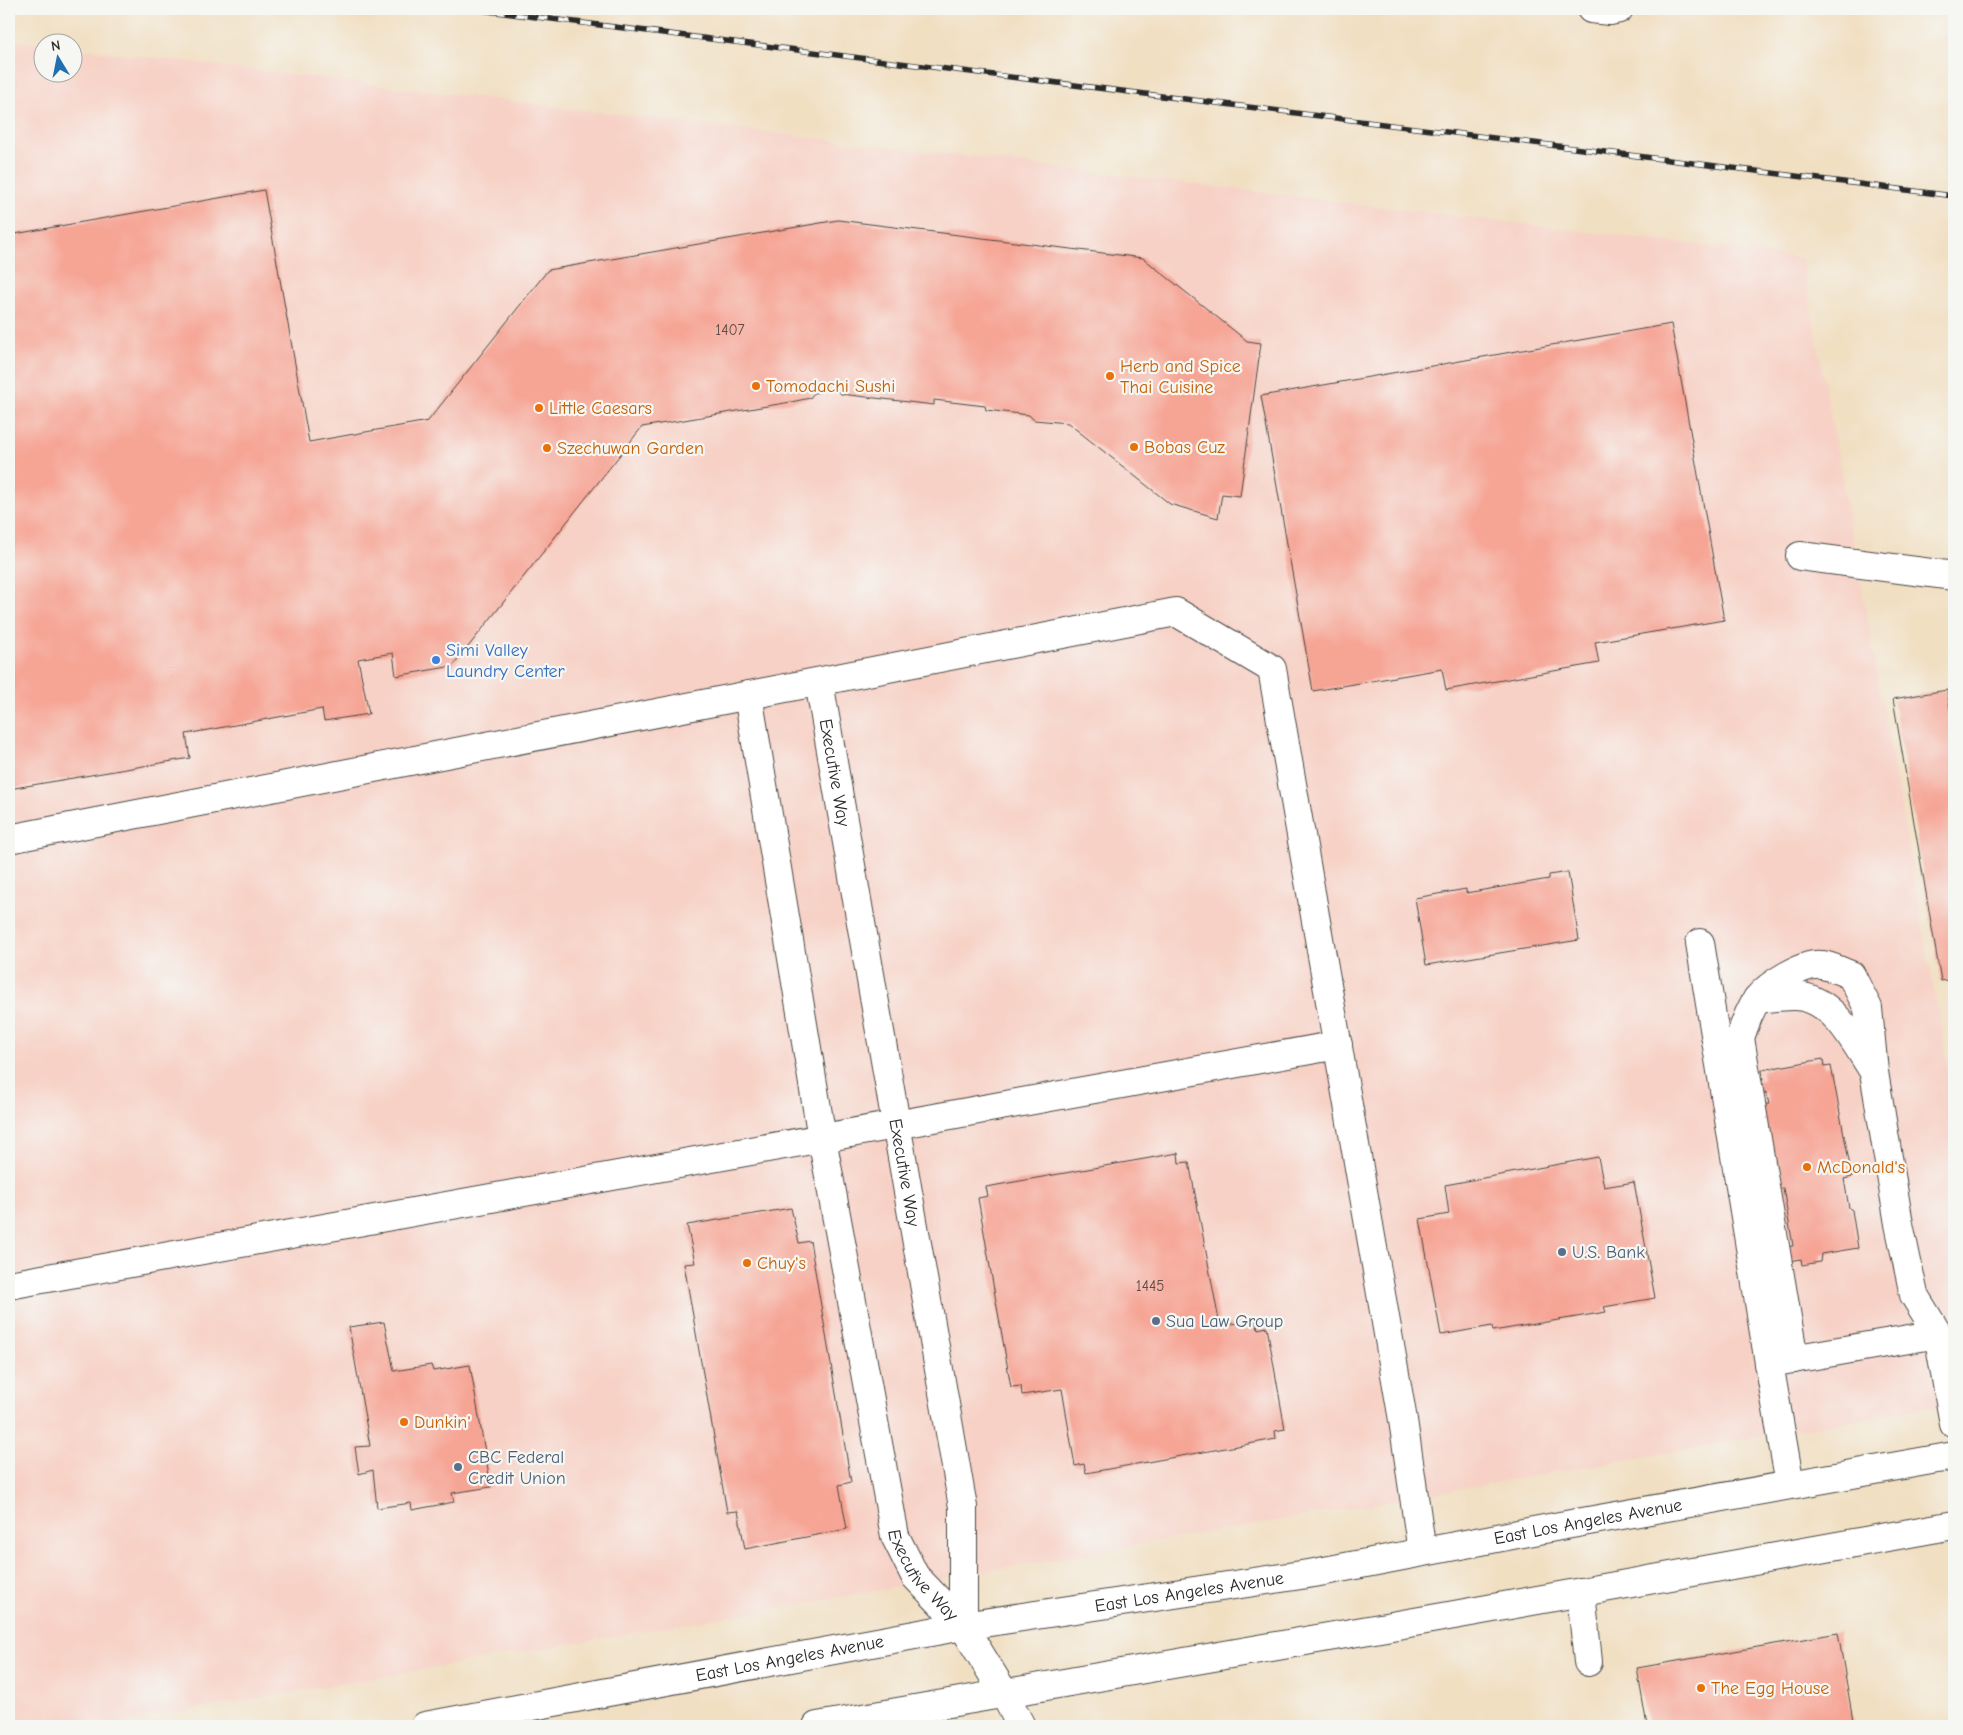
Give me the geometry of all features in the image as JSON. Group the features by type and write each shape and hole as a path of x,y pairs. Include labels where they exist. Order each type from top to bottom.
{"main road":[{"path":"1591,9 1610,11 1619,9"},
{"path":"1800,556 1954,576"},
{"path":"9,839 1176,612 1272,668 1403,1420 1422,1552"},
{"name":"Executive Way","path":"819,682 963,1507 963,1626"},
{"name":"Executive Way","path":"748,695 822,1138 895,1536 915,1576 963,1626"},
{"path":"1700,943 1782,1361"},
{"path":"1790,1485 1782,1361 1740,1038 1747,1017 1757,999 1768,987 1798,970 1821,964 1851,975 1868,1008 1874,1072 1899,1224 1914,1295 1938,1334 1954,1424"},
{"path":"1757,999 1804,997 1824,1007 1841,1020 1874,1072"},
{"path":"9,1285 1338,1045"},
{"path":"1782,1361 1938,1334"},
{"name":"East Los Angeles Avenue","path":"425,1726 963,1626 1314,1573 1954,1456"},
{"path":"817,1726 1378,1629 1954,1525"},
{"path":"1581,1592 1588,1662"},
{"path":"963,1626 1022,1726"}],"shaded area":[{"path":"9,40 32,43 32,82 82,82 82,49 1802,258 1954,1101 1954,1403 99,1726 9,1726"}],"building":[{"path":"264,190 309,442 428,421 548,270 838,220 1143,258 1247,341 1261,343 1240,496 1222,494 1218,518 1170,504 1068,423 1034,420 1029,415 986,410 985,406 934,400 934,405 841,394 834,388 814,393 810,398 791,402 642,427 453,666 396,676 393,653 358,659 369,714 324,721 322,709 186,734 190,758 9,789 9,235"},
{"path":"1671,324 1724,620 1595,642 1599,663 1446,690 1442,669 1313,691 1261,396"},
{"path":"1947,690 1954,733 1954,979 1941,981 1893,699"},
{"path":"1568,872 1579,940 1426,965 1415,898 1466,889 1466,893 1549,879 1549,875"},
{"name":"McDonald's","path":"1823,1059 1824,1067 1831,1066 1852,1177 1844,1179 1849,1208 1852,1210 1858,1248 1821,1254 1820,1262 1802,1265 1801,1259 1781,1262 1778,1248 1793,1246 1783,1188 1778,1189 1759,1105 1769,1104 1766,1092 1752,1095 1750,1082 1763,1080 1762,1070"},
{"path":"1178,1153 1179,1163 1189,1162 1220,1326 1256,1320 1258,1329 1267,1327 1285,1429 1275,1431 1276,1439 1086,1473 1084,1464 1075,1466 1062,1389 1022,1395 1021,1386 1011,1387 978,1198 988,1196 986,1187"},
{"path":"1598,1157 1604,1187 1634,1182 1655,1298 1604,1307 1606,1312 1493,1331 1492,1326 1441,1335 1420,1219 1449,1214 1445,1185"},
{"path":"791,1208 799,1243 810,1241 851,1482 839,1485 847,1529 745,1549 738,1511 727,1512 684,1264 695,1263 687,1225"},
{"path":"384,1322 394,1371 431,1365 433,1371 470,1365 491,1487 452,1493 454,1502 412,1510 411,1503 377,1508 373,1470 359,1474 355,1447 370,1446 349,1327"},
{"path":"1838,1633 1854,1726 1647,1726 1637,1668"}],"railway":[{"path":"472,9 1954,196"}],"place":[{"name":"Herb and Spice Thai Cuisine","path":"1110,376"},
{"name":"Tomodachi Sushi","path":"756,386"},
{"name":"Little Caesars","path":"539,408"},
{"name":"Bobas Cuz","path":"1134,447"},
{"name":"Szechuwan Garden","path":"547,448"},
{"name":"Simi Valley Laundry Center","path":"436,660"},
{"name":"McDonald's","path":"1807,1167"},
{"name":"U.S. Bank","path":"1562,1252"},
{"name":"Chuy's","path":"747,1263"},
{"name":"Sua Law Group","path":"1156,1321"},
{"name":"Dunkin'","path":"404,1422"},
{"name":"CBC Federal Credit Union","path":"458,1467"},
{"name":"The Egg House","path":"1701,1688"}]}
